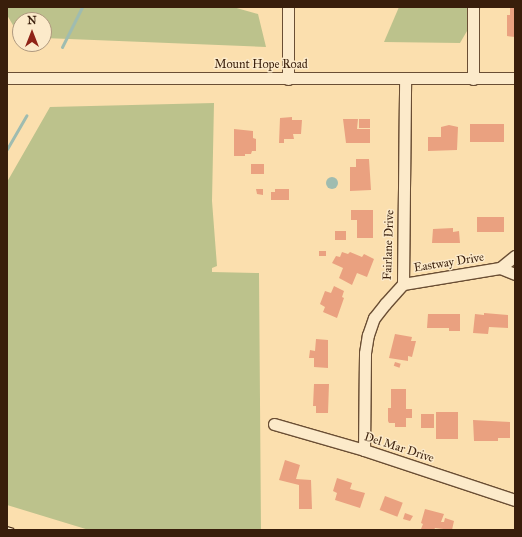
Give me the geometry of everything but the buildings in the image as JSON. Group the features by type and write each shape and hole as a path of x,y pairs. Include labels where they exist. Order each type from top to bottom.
{"street":[{"path":"288,7 288,78"},
{"path":"473,7 473,79"},
{"name":"Mount Hope Road","path":"7,78 515,78"},
{"name":"Fairlane Drive","path":"364,450 365,353 368,335 374,318 384,304 403,284 405,79"},
{"name":"Eastway Drive","path":"403,284 500,268 515,256"},
{"name":"Eastway Drive","path":"500,268 515,274"},
{"name":"Del Mar Drive","path":"274,424 364,450 515,500"}],"green space":[{"path":"7,7 233,7 258,14 266,47 52,38 52,12 12,12 12,23 7,15"},
{"path":"399,7 481,7 460,43 384,42"},
{"path":"214,103 212,201 217,266 212,268 212,272 259,273 261,530 89,530 7,505 7,182 50,107"}],"shaded area":[{"path":"330,177 334,177 338,183 334,189 330,189 326,185 326,181"}],"waterway":[{"path":"62,47 82,7"},
{"path":"7,149 27,115"}],"railway":[{"path":"7,528 14,530"}]}
